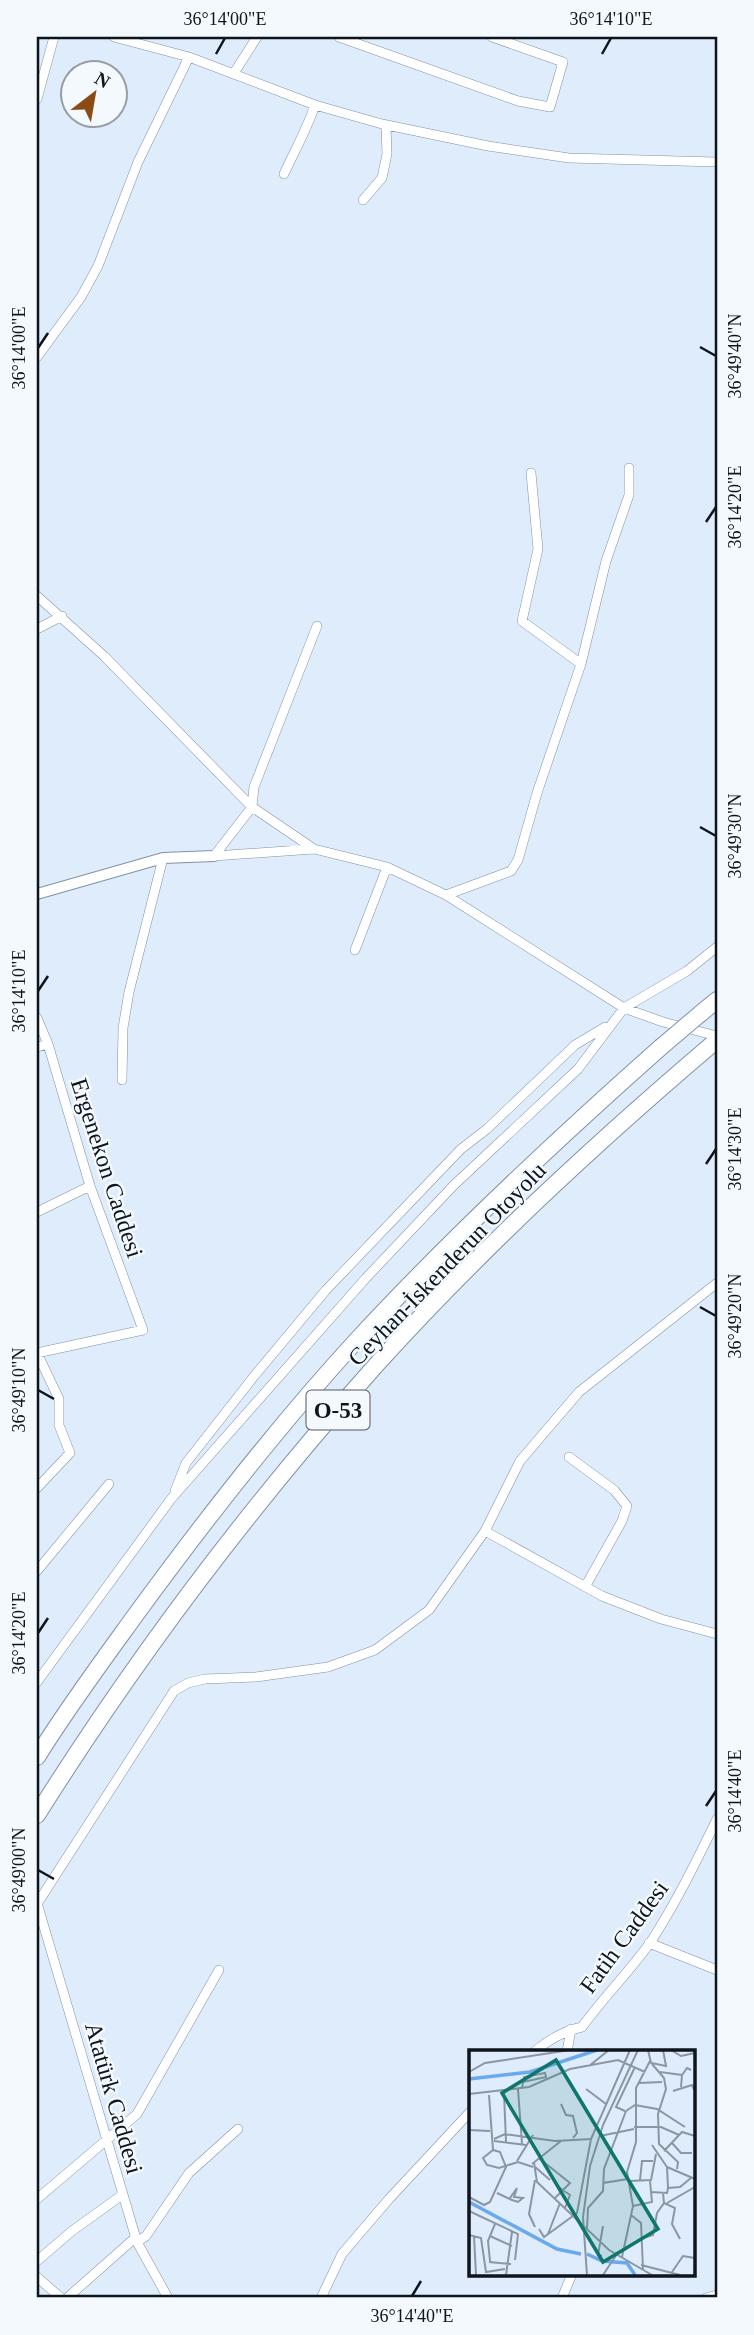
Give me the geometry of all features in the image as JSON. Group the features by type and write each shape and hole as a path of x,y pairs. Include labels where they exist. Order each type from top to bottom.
{"highway":[{"name":"Ceyhan-İskenderun Otoyolu","path":"37,1756 191,1540 274,1437 355,1343 529,1166 717,1000"},
{"name":"Ceyhan-İskenderun Otoyolu","path":"37,1815 75,1754 215,1559 378,1364 455,1283 615,1127 717,1038"}],"street":[{"path":"37,99 54,37"},
{"path":"114,37 189,57 315,105 386,125 488,146 569,158 717,162"},
{"path":"234,73 257,37"},
{"path":"339,37 519,101 550,107 563,62 492,37"},
{"path":"37,357 80,297 98,266 138,162 189,57"},
{"path":"284,174 294,149 308,128 315,105"},
{"path":"363,200 382,178 387,154 386,125"},
{"path":"446,895 511,871 518,860 537,793 581,664 606,561 629,495 629,468"},
{"path":"531,473 538,549 522,621 581,664"},
{"path":"37,596 104,656 252,807 314,849"},
{"path":"37,629 62,616"},
{"path":"214,856 252,807 254,787 317,626"},
{"path":"37,894 163,858 314,849 387,867 446,895 625,1008 663,1023 717,1038"},
{"path":"122,1080 123,1028 129,992 163,858"},
{"path":"355,950 387,867"},
{"path":"37,1682 171,1499 366,1278 454,1185 578,1069 625,1008 687,971 717,947"},
{"name":"Ergenekon Caddesi","path":"37,1018 48,1044 90,1186 143,1329 37,1353"},
{"path":"171,1499 186,1463 254,1375 326,1290 461,1149 487,1129 575,1045 612,1023"},
{"path":"37,1047 48,1044"},
{"path":"37,1212 90,1186"},
{"path":"37,1903 174,1691 188,1683 205,1679 256,1677 328,1667 375,1650 429,1610 485,1531 520,1461 579,1392 717,1283"},
{"path":"37,1353 59,1399 59,1425 70,1453 37,1488"},
{"path":"569,1457 614,1490 626,1506 622,1521 585,1587"},
{"path":"37,1571 109,1484"},
{"path":"485,1531 602,1596 661,1619 717,1634"},
{"name":"Fatih Caddesi","path":"536,2050 547,2041 571,2029 582,2027 649,1943 681,1894 717,1819"},
{"name":"Atatürk Caddesi","path":"37,1903 136,2239 168,2298"},
{"path":"649,1943 717,1970"},
{"path":"37,2199 136,2114 219,1970"},
{"path":"567,2050 571,2029"},
{"path":"321,2298 342,2254 389,2199 469,2114"},
{"path":"67,2298 136,2239 146,2236 189,2173 238,2129"},
{"path":"37,2262 72,2231 122,2195"},
{"path":"562,2298 571,2276"},
{"path":"37,2277 61,2298"},
{"path":"706,2298 717,2295"}]}
